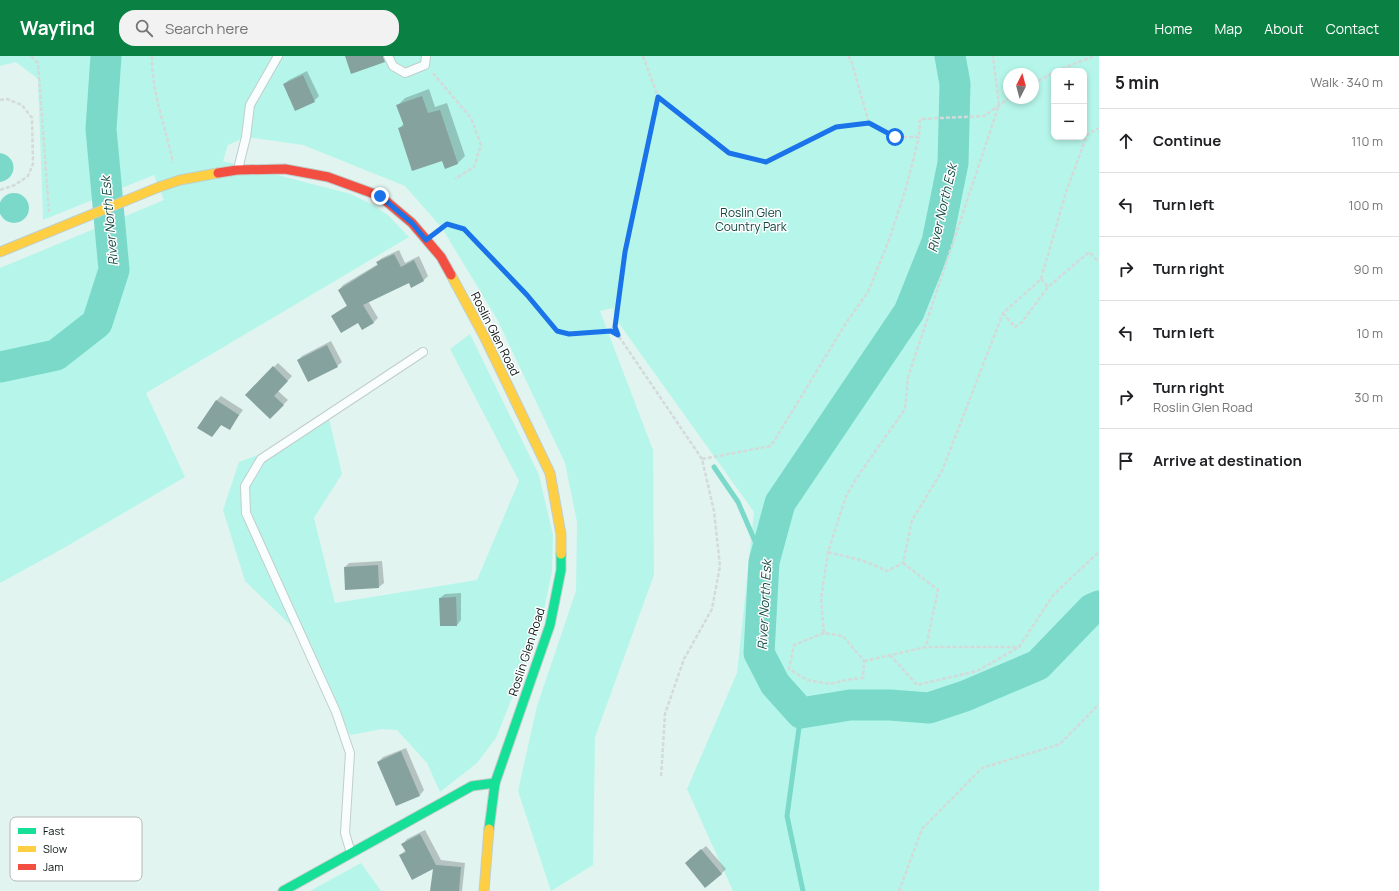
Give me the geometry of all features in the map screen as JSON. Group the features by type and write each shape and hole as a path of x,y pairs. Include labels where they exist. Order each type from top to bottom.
{"main road":[{"name":"Roslin Glen Road","path":"0,252 159,187 180,180 237,170 285,169 328,177 380,196 412,223 441,257 485,338 550,474 561,534 561,570 550,625 495,783 487,846 484,891"},
{"path":"283,891 472,786 495,783"}],"lane":[{"path":"237,170 246,137 250,104 278,56"},
{"path":"388,56 393,66 405,73 425,65 426,56"},
{"path":"351,853 345,833 350,753 336,712 246,514 245,486 261,459 423,352"}],"path":[{"path":"31,56 38,63 53,231"},
{"path":"152,56 159,109 174,166"},
{"path":"643,56 658,97 729,153 766,162 836,127 869,123 895,137 919,137"},
{"path":"848,56 851,60 869,123"},
{"path":"824,633 821,600 828,552 846,496 860,473 905,409 908,377 999,105 993,56"},
{"path":"1065,68 1094,56"},
{"path":"425,65 471,118 482,145 474,167 455,179"},
{"path":"1039,81 1051,74"},
{"path":"658,97 625,252 615,327 618,335 702,459 714,511 720,566 712,609 684,659 665,714 661,778"},
{"path":"0,100 7,99 22,105 32,118 34,164 28,176 15,185 0,190"},
{"path":"702,459 771,446 846,323 868,292 890,240 906,188 919,137 920,119 984,116 1003,102"},
{"path":"903,563 912,520 942,471 1003,313 1041,279 1066,192 1087,135 1099,128"},
{"path":"426,240 447,224 464,229 527,295 557,331 569,334 611,331 618,335"},
{"path":"1003,313 1015,327 1022,322 1048,287 1089,252 1099,262"},
{"path":"1041,279 1048,287"},
{"path":"828,552 864,561 887,571 903,563"},
{"path":"890,655 917,685 977,671 1019,647 1054,594 1099,552"},
{"path":"903,563 938,590 926,647"},
{"path":"824,633 843,636 864,661 864,678 851,679 830,684 807,680 789,669 794,645 824,633"},
{"path":"864,661 926,647 1019,647"},
{"path":"899,891 922,828 982,768 1060,744 1099,704"}],"green space":[{"name":"Roslin Glen Country Park","path":"0,56 1099,56 1099,891 733,891 687,789 737,673 754,512 615,318 613,308 600,311 653,450 654,575 595,737 593,865 551,891 518,791 537,706 576,591 577,522 565,463 497,319 442,228 405,186 303,145 246,137 228,145 223,161 351,194 375,206 389,216 409,237 146,393 185,477 62,549 0,583 0,268 164,200 154,175 43,220 38,79 16,62 0,66"},
{"path":"470,334 539,475 553,535 552,571 541,625 496,738 477,763 440,792 427,763 397,730 382,729 350,735 308,642 245,581 223,510 239,462 285,445 329,419 342,474 314,518 335,603 477,580 519,481 450,349"},
{"path":"361,863 381,891 310,891"}],"shaded area":[{"path":"0,153 10,158 14,168 10,177 0,182"},
{"path":"14,193 20,194 28,202 28,214 20,222 14,223 8,222 0,214 -1,208 0,202 8,194"}],"building":[{"path":"345,56 383,56 385,62 351,74"},
{"path":"303,75 315,102 295,111 283,84"},
{"path":"422,96 428,113 440,110 458,164 445,169 442,161 412,171 398,128 404,126 396,105"},
{"path":"394,254 401,267 414,260 424,281 411,288 409,283 363,305 374,323 362,330 358,323 341,333 331,316 347,306 338,290 378,265 376,262"},
{"path":"327,345 338,367 308,382 297,360"},
{"path":"273,366 288,381 274,396 284,405 270,419 245,395"},
{"path":"216,400 239,415 230,430 221,425 212,437 197,428"},
{"path":"378,565 379,588 345,590 344,567"},
{"path":"456,597 457,626 440,626 439,598"},
{"path":"401,751 420,796 396,806 377,762"},
{"path":"420,834 436,865 461,867 459,891 430,891 433,869 412,880 399,855 406,852 401,844"},
{"path":"701,849 722,874 705,888 685,863"}],"waterway":[{"name":"River North Esk","path":"0,367 56,355 97,323 114,270 101,129 106,56"},
{"name":"River North Esk","path":"950,56 955,84 953,163 937,242 909,312 780,503 764,562 759,653 775,684 801,713 850,705 890,705 929,708 965,696 1038,665 1092,609 1099,606"},
{"path":"714,467 738,502 764,562"},
{"path":"801,713 787,816 803,891"}],"traffic: fast":[{"path":"489,829 495,783 550,625 561,570 561,554"},
{"path":"283,891 472,786 495,783"}],"traffic: slow":[{"path":"0,252 159,187 180,180 218,173"},
{"path":"451,275 485,338 550,473 561,534 561,554"},
{"path":"484,891 489,829"}],"traffic: jam":[{"path":"218,173 237,170 285,169 328,177 380,196 412,223 441,257 451,275"}],"route":[{"path":"380,196 412,223 426,240 447,224 464,229 527,295 557,331 569,334 611,331 618,335 615,327 625,252 658,97 729,153 766,162 836,127 869,123 895,137"}]}
